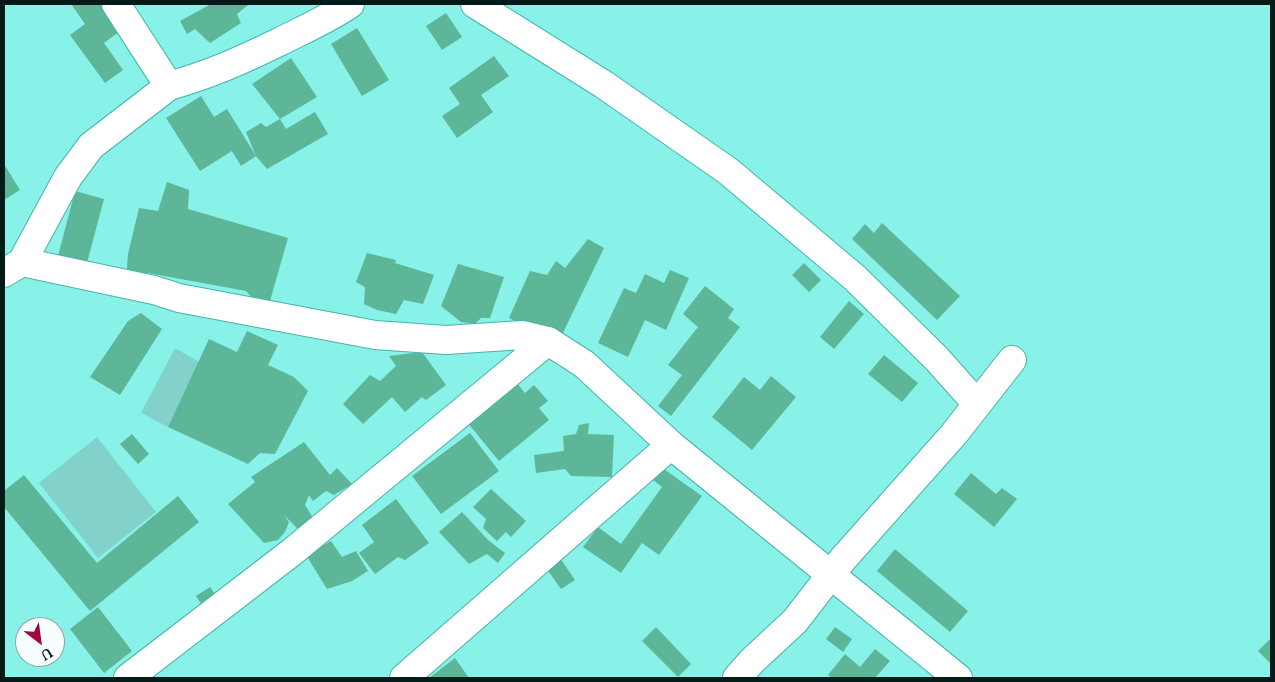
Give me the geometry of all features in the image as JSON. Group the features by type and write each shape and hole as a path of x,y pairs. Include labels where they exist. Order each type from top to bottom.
{"street":[{"path":"116,4 169,86"},
{"path":"350,4 234,65 169,86 91,146 68,177 13,268 154,290 179,298 375,335 446,340 523,335 548,340 584,364 671,445 958,678"},
{"path":"475,4 603,84 728,171 854,278 937,359 977,404"},
{"path":"128,678 292,552 548,340"},
{"path":"737,678 752,661 796,621 832,575 842,559 954,434 1012,360"},
{"path":"404,678 671,445"}],"shaded area":[{"path":"175,348 199,362 168,427 141,413"},
{"path":"97,437 156,512 98,558 39,483"}],"building":[{"path":"71,4 100,4 120,31 104,43 123,70 105,83 70,35 85,24"},
{"path":"211,4 248,5 237,14 241,23 210,43 195,29 187,34 180,21"},
{"path":"446,13 462,37 442,50 426,26"},
{"path":"357,28 389,80 362,96 331,44"},
{"path":"494,56 509,76 481,95 493,112 457,138 442,116 460,104 449,88"},
{"path":"291,58 317,97 280,119 252,84"},
{"path":"201,96 214,117 227,109 256,156 241,166 232,151 200,171 166,118"},
{"path":"315,112 328,134 267,169 256,156 246,132 261,123 266,127 280,119 286,129"},
{"path":"4,164 20,190 4,200"},
{"path":"167,182 189,190 188,209 288,238 270,301 254,300 246,291 148,273 144,281 126,280 128,254 139,208 158,211"},
{"path":"75,191 104,199 87,263 58,256"},
{"path":"882,223 960,296 937,320 852,239 865,224 874,233"},
{"path":"588,239 604,248 559,341 509,318 530,271 547,275 556,261 565,268"},
{"path":"367,253 396,260 395,263 434,275 423,304 404,300 396,314 377,310 364,304 365,287 356,282"},
{"path":"804,263 821,280 809,292 792,275"},
{"path":"458,264 504,277 490,318 481,318 475,324 461,322 441,306"},
{"path":"670,270 689,278 666,330 645,320 628,357 598,343 624,288 636,293 645,274 664,283"},
{"path":"705,286 734,309 728,318 740,327 671,416 658,406 682,375 668,365 698,327 683,314"},
{"path":"849,301 864,314 834,349 820,337"},
{"path":"141,313 162,329 120,395 90,377 128,321"},
{"path":"247,331 278,345 268,365 294,377 308,391 275,454 260,453 248,464 168,427 209,339 237,352"},
{"path":"422,352 446,385 426,400 422,397 405,412 392,397 363,424 343,404 370,375 380,381 396,366 389,356"},
{"path":"884,355 918,383 902,402 868,374"},
{"path":"771,376 796,397 752,450 712,417 744,377 760,390"},
{"path":"516,382 525,393 534,385 548,401 539,408 549,420 499,461 467,422"},
{"path":"589,423 588,434 614,435 612,477 571,476 565,469 536,473 534,455 564,451 563,436 576,434 579,425"},
{"path":"470,433 499,471 441,514 412,476"},
{"path":"132,434 149,454 138,464 120,444"},
{"path":"304,442 330,475 337,468 352,484 334,495 326,491 313,501 309,495 305,505 313,518 299,530 284,515 289,522 285,532 278,540 264,543 228,504 255,482 251,477"},
{"path":"658,465 702,496 659,555 642,543 621,573 583,547 598,527 621,544 662,487 649,477"},
{"path":"971,473 996,494 1002,488 1017,499 994,527 954,494"},
{"path":"24,475 97,563 178,496 199,522 90,611 4,507 4,491"},
{"path":"491,489 526,521 511,537 506,532 497,541 483,528 486,519 473,507"},
{"path":"396,499 429,543 405,560 398,557 375,574 359,553 374,542 362,525"},
{"path":"462,512 488,540 505,553 498,563 487,554 469,564 439,532"},
{"path":"331,541 342,557 356,551 368,571 352,581 327,589 306,555"},
{"path":"895,549 968,611 950,632 877,571"},
{"path":"558,555 575,580 561,589 544,565"},
{"path":"210,587 218,599 204,608 196,596"},
{"path":"98,607 132,651 104,673 70,629"},
{"path":"656,627 691,664 678,677 642,641"},
{"path":"835,627 852,639 843,652 826,639"},
{"path":"1271,638 1271,664 1258,651"},
{"path":"875,649 890,661 875,678 832,678 828,675 845,654 860,667"},
{"path":"455,658 469,678 429,678"}]}
